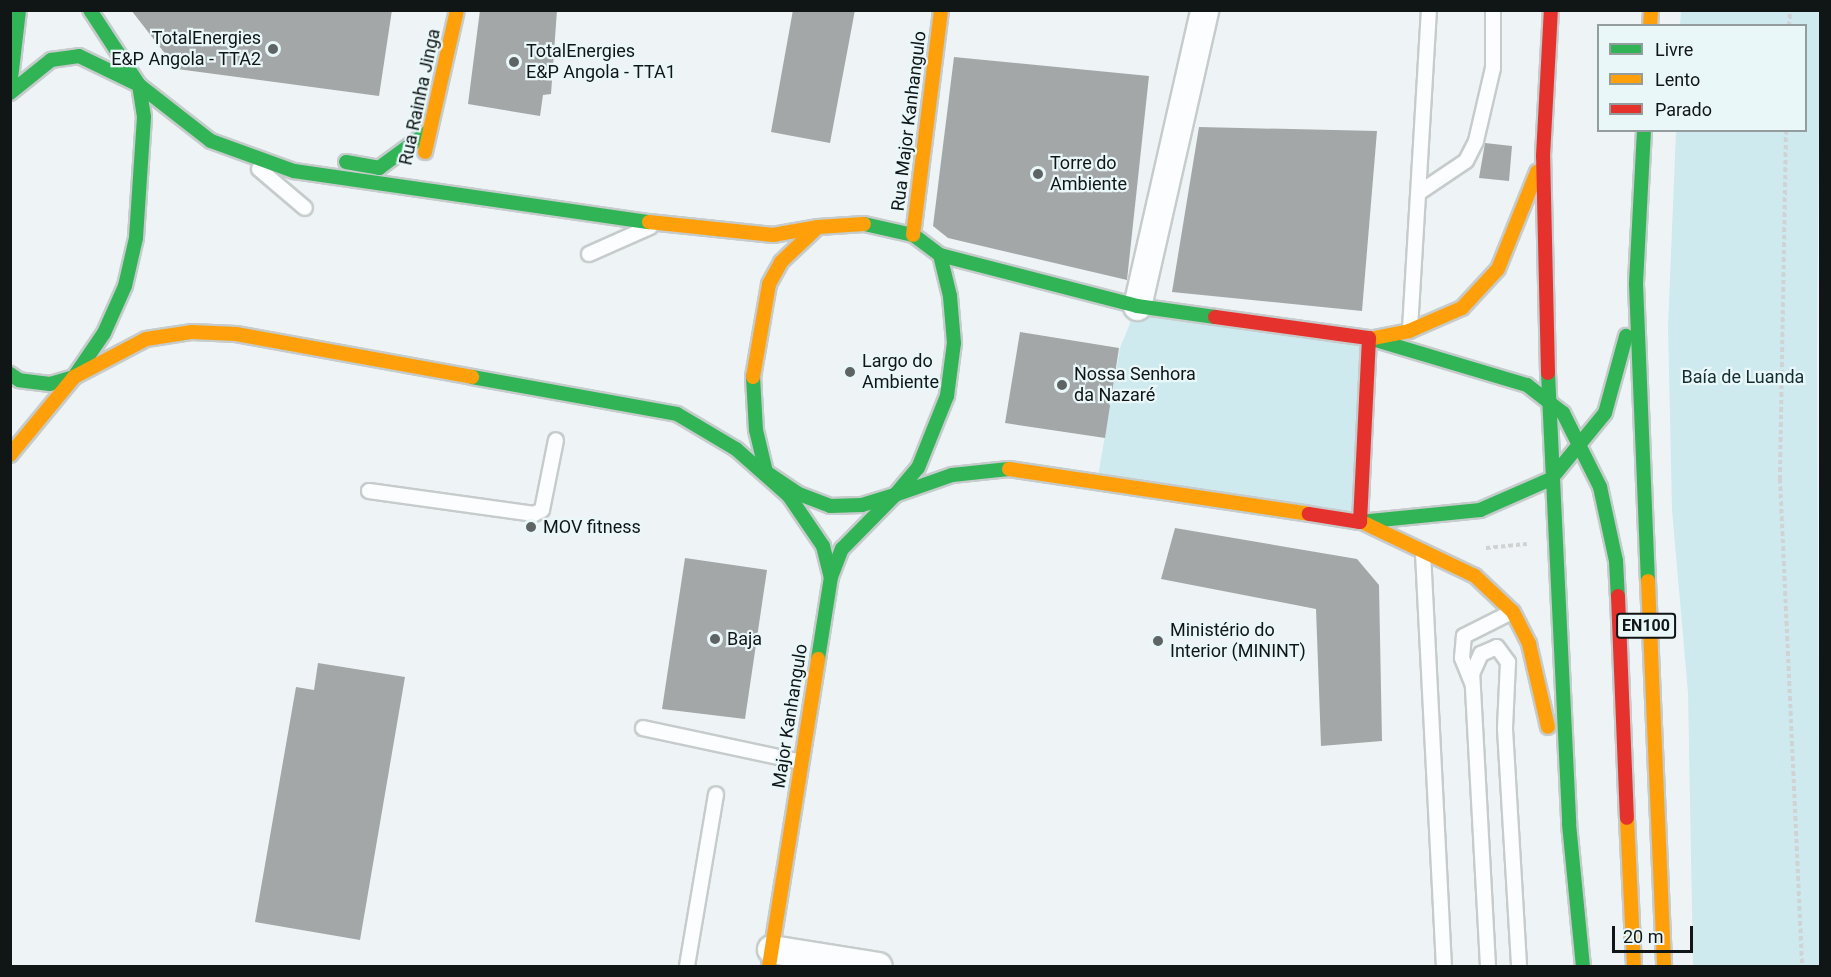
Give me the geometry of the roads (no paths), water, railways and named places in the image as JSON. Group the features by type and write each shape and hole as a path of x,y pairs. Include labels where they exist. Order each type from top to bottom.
{"main road":[{"path":"10,87 19,10"},
{"path":"10,455 74,377 104,333 125,286 136,238 144,157 139,85 90,10"},
{"name":"Rua Rainha Jinga","path":"421,179 428,132 457,10"},
{"name":"Rua Major Kanhangulo","path":"913,235 941,10"},
{"path":"1551,10 1543,156 1553,542 1569,824 1583,966"},
{"path":"10,93 51,60 80,56 139,85 181,122 242,154 294,171 421,179 657,223 772,235 818,227 864,224 913,235 940,255 1137,306 1369,338 1499,375 1551,401 1581,445 1600,487 1616,561 1634,966"},
{"path":"192,106 218,126"},
{"path":"331,159 379,168 428,132"},
{"name":"EN100","path":"1644,132 1636,285 1664,966"},
{"path":"1369,338 1409,331 1462,308 1498,268 1543,156"},
{"path":"818,227 781,262 769,284 760,325 753,378 756,430 766,472 808,520 823,546 831,577"},
{"name":"Major Kanhangulo","path":"770,958 831,577 842,549 895,495 928,448 947,396 954,343 940,255"},
{"path":"1360,522 1480,510 1551,479 1605,413 1621,366 1636,285"},
{"path":"10,374 19,380 50,384 74,377 146,339 192,332 236,334 677,414 799,494 830,506 862,505 952,475 1012,469 1360,522 1423,548 1475,576 1514,612 1529,644 1569,824"},
{"path":"1360,522 1369,338"}],"street":[{"path":"1137,306 1204,10"},
{"path":"770,958 878,966"}],"lane":[{"path":"1409,331 1420,192 1429,10"},
{"path":"1420,192 1466,161 1476,141 1493,68 1493,10"},
{"path":"242,154 305,208"},
{"path":"589,254 657,223"},
{"path":"369,491 534,514 542,510 556,440"},
{"path":"1423,548 1444,966"},
{"path":"1473,685 1462,658 1464,636 1490,620 1514,612"},
{"path":"1488,966 1473,685 1481,654 1490,648 1503,650 1508,662 1505,729 1519,966"},
{"path":"643,728 801,762"},
{"path":"687,966 716,794"}],"place":[{"name":"TotalEnergies E&P Angola - TTA2","path":"273,49"},
{"name":"TotalEnergies E&P Angola - TTA1","path":"514,62"},
{"name":"Torre do Ambiente","path":"1038,174"},
{"name":"Largo do Ambiente","path":"850,372"},
{"name":"Nossa Senhora da Nazaré","path":"1062,385"},
{"name":"MOV fitness","path":"531,527"},
{"name":"Baja","path":"715,639"},
{"name":"Ministério do Interior (MININT)","path":"1158,641"}],"park label":[{"name":"Baía de Luanda","path":"1743,377"}]}
